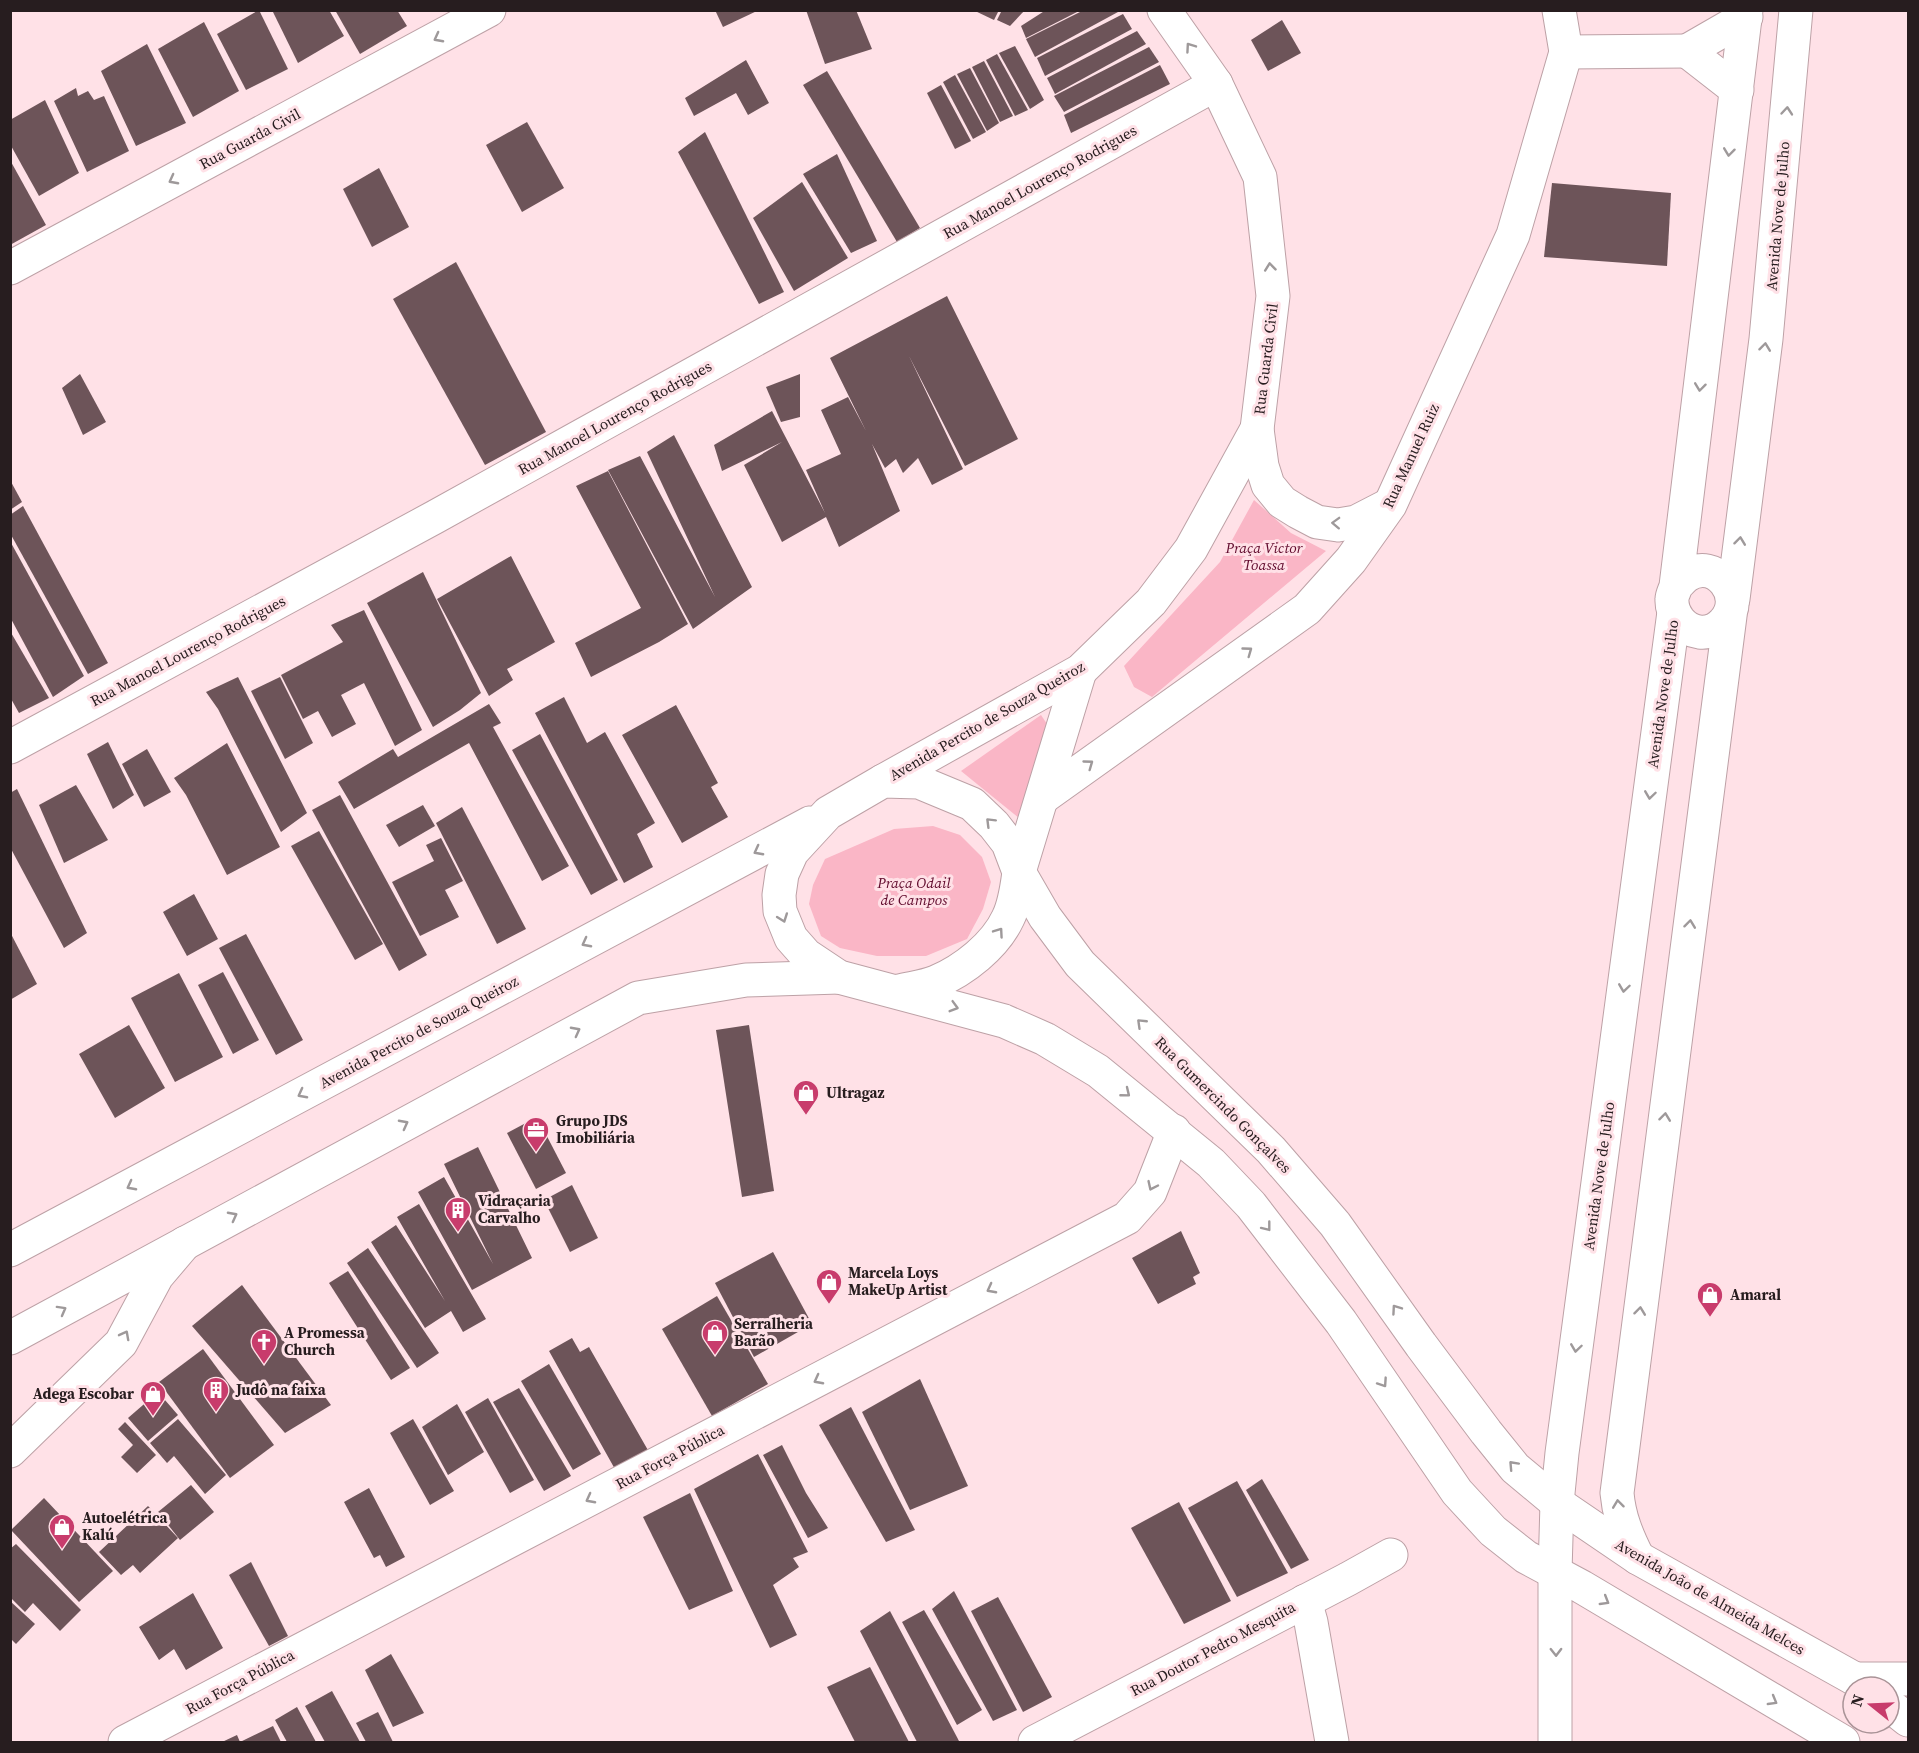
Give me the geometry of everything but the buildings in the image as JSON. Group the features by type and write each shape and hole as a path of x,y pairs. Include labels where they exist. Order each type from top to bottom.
{"street":[{"name":"Rua Guarda Civil","path":"10,268 489,10"},
{"name":"Rua Guarda Civil","path":"1164,10 1216,84 1260,177 1273,296 1257,429 1262,466 1268,485 1282,502 1317,522 1338,525 1356,522 1390,505"},
{"name":"Rua Manuel Ruiz","path":"1042,798 1307,609 1351,560 1390,505 1513,235 1566,52 1559,10"},
{"name":"Avenida Nove de Julho","path":"1638,1558 1619,1514 1617,1493 1766,339 1796,10"},
{"path":"1566,52 1687,51 1746,14"},
{"name":"Avenida Nove de Julho","path":"1555,1743 1555,1572 1557,1503 1562,1453 1675,599 1746,14"},
{"path":"1687,51 1737,90"},
{"name":"Rua Manoel Lourenço Rodrigues","path":"10,747 435,517 1216,84"},
{"name":"Avenida Percito de Souza Queiroz","path":"10,1250 828,813 1080,671 1151,602 1191,549 1257,429"},
{"path":"1675,599 1687,575 1703,571 1718,575 1729,585 1731,607"},
{"name":"Avenida Nove de Julho","path":"1675,599 1681,624 1693,631 1707,632 1719,628 1731,607"},
{"path":"897,991 933,983 956,972 997,936 1009,917 1019,872 1080,671"},
{"name":"Rua Gumercindo Gonçalves","path":"883,781 919,783 972,804 994,825 1008,843 1019,872 1045,917 1080,964 1271,1150 1335,1224 1486,1432 1515,1468 1557,1503"},
{"path":"828,813 792,852 782,874 779,895 780,911 791,938 806,955 839,977"},
{"path":"10,1338 638,998 746,980 839,977 1004,1021 1045,1039 1098,1071 1211,1163 1251,1205 1341,1322 1457,1492 1493,1531 1526,1557 1843,1743"},
{"name":"Rua Força Pública","path":"125,1743 1127,1218 1150,1192 1173,1131"},
{"path":"10,1451 121,1343 157,1276 187,1241"},
{"name":"Avenida João de Almeida Melces","path":"1557,1503 1638,1558 1846,1675"},
{"name":"Rua Doutor Pedro Mesquita","path":"1035,1743 1391,1555"},
{"path":"1305,1601 1311,1622 1332,1743"}],"green space":[{"name":"Praça Victor Toassa","path":"1254,500 1291,533 1326,551 1152,697 1134,687 1124,666 1220,562"},
{"path":"1041,715 1047,724 1024,822 961,771"},
{"name":"Praça Odail de Campos","path":"933,826 960,835 982,857 991,882 983,909 967,939 926,956 877,956 840,948 821,936 809,904 813,885 825,859 894,829"}],"place":[{"name":"Ultragaz","path":"806,1116"},
{"name":"Grupo JDS Imobiliária","path":"536,1153"},
{"name":"Vidraçaria Carvalho","path":"458,1233"},
{"name":"Marcela Loys MakeUp Artist","path":"829,1305"},
{"name":"Amaral","path":"1710,1318"},
{"name":"Serralheria Barão","path":"715,1356"},
{"name":"A Promessa Church","path":"264,1365"},
{"name":"Judô na faixa","path":"216,1413"},
{"name":"Adega Escobar","path":"153,1417"},
{"name":"Autoelétrica Kalú","path":"62,1550"}]}
